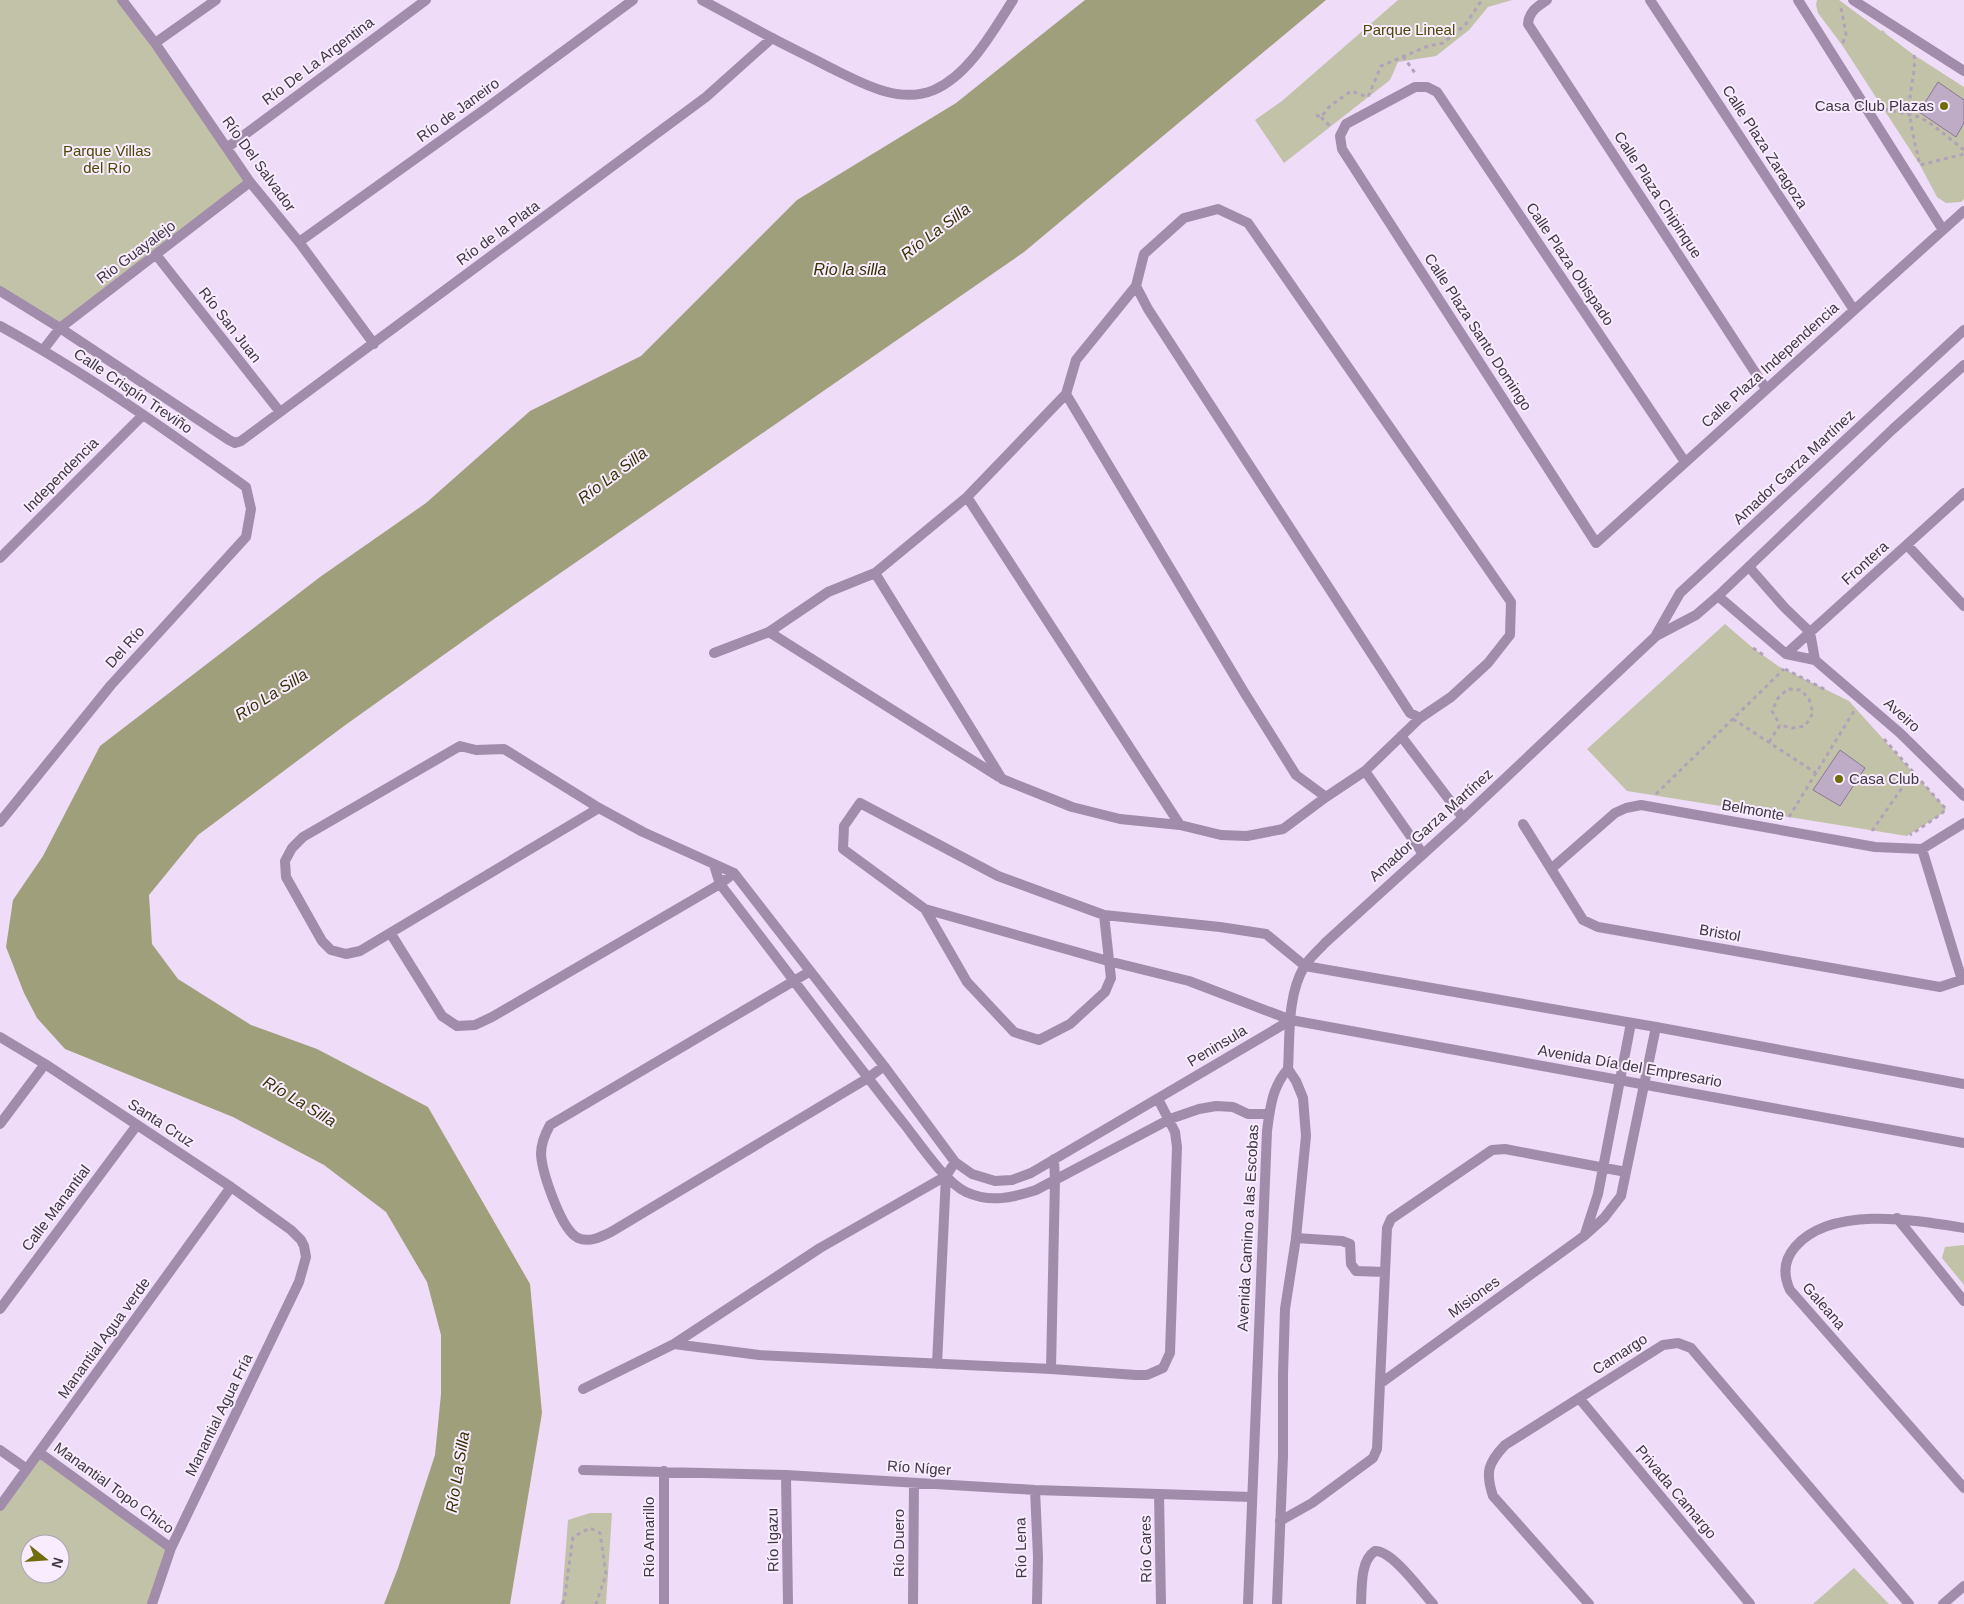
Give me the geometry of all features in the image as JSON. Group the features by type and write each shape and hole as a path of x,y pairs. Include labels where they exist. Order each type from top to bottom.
{"street":[{"name":"Río Del Salvador","path":"122,0 156,43 250,182 299,242 374,344"},
{"path":"156,43 216,0"},
{"name":"Río De La Argentina","path":"228,147 426,0"},
{"name":"Río de Janeiro","path":"299,242 633,0"},
{"path":"702,0 838,72 867,86 894,94 914,94 933,90 957,75 986,43 1013,0"},
{"name":"Calle Plaza Chipinque","path":"1547,0 1532,10 1528,16 1528,24 1766,389"},
{"name":"Calle Plaza Zaragoza","path":"1650,0 1854,310"},
{"path":"1798,0 1943,230"},
{"path":"1853,0 1964,72"},
{"name":"Río de la Plata","path":"235,442 241,441 374,344 706,97 772,38"},
{"name":"Calle Plaza Obispado","path":"1340,136 1346,124 1415,87 1427,87 1437,92 1685,462"},
{"name":"Calle Plaza Santo Domingo","path":"1340,136 1342,149 1596,543"},
{"name":"Rio Guayalejo","path":"43,350 60,328 157,256 250,182"},
{"path":"714,653 769,632 828,592 875,573 967,497 1066,394 1076,360 1136,286 1144,254 1184,218 1218,209 1248,223 1511,602 1510,635 1488,664 1451,697 1420,718 1365,771 1326,797 1283,830 1247,836 1221,835 1180,825 1120,819 1072,806 1002,778 769,632"},
{"name":"Calle Plaza Independencia","path":"1596,543 1964,211"},
{"name":"Río San Juan","path":"157,256 280,412"},
{"path":"1136,286 1148,309 1404,704 1410,712 1420,718"},
{"name":"Calle Crispín Treviño","path":"0,291 235,442"},
{"name":"Calle Crispín Treviño","path":"0,326 43,350 143,415 246,487"},
{"name":"Amador Garza Martínez","path":"1656,636 1680,593 1964,330"},
{"name":"Amador Garza Martínez","path":"1288,1069 1291,1020 1297,985 1305,966 1325,943 1463,818 1656,636 1696,615 1718,596 1893,429 1964,365"},
{"path":"1066,394 1244,692 1296,775 1326,797"},
{"name":"Independencia","path":"0,558 143,415"},
{"name":"Del Río","path":"0,822 111,685 246,538 250,525 251,509 246,487"},
{"name":"Frontera","path":"1786,654 1964,493"},
{"path":"967,497 1180,825"},
{"path":"1908,545 1964,606"},
{"path":"1749,567 1785,608 1810,632 1815,660"},
{"path":"875,573 1002,778"},
{"name":"Aveiro","path":"1718,596 1786,654 1815,660 1900,733 1964,796"},
{"path":"1401,736 1463,818"},
{"path":"599,808 360,951 346,954 331,950 322,941 286,878 285,861 292,848 303,837 460,746 476,750 504,749 599,808 642,832 734,873 809,972 884,1066 954,1162 946,1176 937,1364"},
{"path":"1365,771 1423,854"},
{"path":"1104,915 1111,978 1105,992 1070,1024 1039,1040 1014,1032 967,982 925,909 843,849 844,826 860,803 998,876 1104,915 1220,927 1266,934 1305,966 1656,1027 1964,1084"},
{"name":"Belmonte","path":"1551,869 1615,813 1626,808 1641,805 1875,847 1922,849"},
{"name":"Bristol","path":"1523,824 1583,920 1598,927 1940,987 1963,980"},
{"path":"1963,980 1922,849 1964,824"},
{"path":"714,865 720,884 868,1078 946,1176 965,1191 990,1198 1013,1198 1036,1190 1170,1119 1199,1109 1216,1106 1233,1107 1248,1114 1269,1114"},
{"path":"391,934 442,1016 457,1026 475,1025 492,1017 720,884 734,873"},
{"name":"Avenida Día del Empresario","path":"925,909 1108,962 1188,981 1291,1020 1964,1143"},
{"path":"809,972 550,1125 543,1137 542,1166 560,1216 569,1232 583,1240 601,1237 611,1232 868,1078 884,1066"},
{"name":"Peninsula","path":"954,1162 972,1174 995,1181 1012,1180 1031,1173 1291,1020"},
{"path":"1584,1236 1598,1194 1631,1023"},
{"name":"Misiones","path":"1381,1383 1584,1236 1604,1218 1621,1196 1656,1027"},
{"name":"Santa Cruz","path":"0,1038 45,1064 231,1187 301,1240"},
{"path":"0,1124 45,1064"},
{"path":"1277,1604 1285,1309 1296,1238 1306,1136 1303,1098 1296,1081 1288,1069"},
{"name":"Avenida Camino a las Escobas","path":"1248,1604 1266,1132 1278,1080 1288,1069"},
{"path":"674,1344 738,1353 1147,1375 1163,1368 1168,1360 1171,1341 1177,1147 1176,1132 1158,1099"},
{"name":"Calle Manantial","path":"0,1309 137,1125"},
{"path":"1280,1521 1312,1503 1373,1458 1378,1449 1387,1228 1391,1219 1492,1150 1504,1149 1626,1172"},
{"path":"1050,1369 1056,1180 1054,1159"},
{"path":"583,1389 674,1344 820,1248 946,1176"},
{"name":"Manantial Agua verde","path":"0,1506 231,1187"},
{"path":"1897,1218 1964,1301"},
{"name":"Galeana","path":"1964,1228 1897,1218 1863,1219 1836,1224 1802,1238 1791,1252 1785,1268 1785,1279 1790,1290 1964,1488"},
{"path":"1296,1238 1342,1241 1350,1244 1351,1264 1356,1271 1385,1272"},
{"name":"Manantial Agua Fría","path":"152,1604 171,1548 299,1282 306,1257 301,1240"},
{"name":"Camargo","path":"1589,1604 1494,1496 1488,1482 1489,1469 1495,1456 1506,1445 1663,1344 1678,1343 1691,1348 1909,1604"},
{"name":"Privada Camargo","path":"1579,1398 1750,1604"},
{"path":"0,1450 27,1469"},
{"name":"Manantial Topo Chico","path":"40,1452 171,1548"},
{"name":"Río Níger","path":"583,1470 786,1475 1035,1490 1252,1497"},
{"name":"Río Amarillo","path":"664,1471 664,1604"},
{"name":"Río Igazu","path":"786,1475 788,1604"},
{"name":"Río Duero","path":"913,1604 914,1483"},
{"name":"Río Lena","path":"1035,1490 1038,1557 1037,1604"},
{"name":"Río Cares","path":"1159,1494 1161,1604"},
{"path":"1361,1604 1367,1559 1375,1551 1381,1550 1391,1556 1433,1604"},
{"path":"1943,1604 1956,1600 1964,1586"}],"path":[{"path":"1316,115 1321,117 1330,106 1351,91 1368,97 1381,66 1428,46 1443,43 1465,25 1482,0"},
{"path":"1839,0 1846,34 1842,46"},
{"path":"1914,55 1916,68 1910,98 1910,115 1920,165 1964,152"},
{"path":"1884,109 1920,117 1934,126 1964,152"},
{"path":"1753,648 1766,657"},
{"path":"1778,666 1832,692"},
{"path":"1664,797 1654,796 1784,669"},
{"path":"1788,689 1801,690 1809,699 1813,713 1804,726 1793,728 1780,726 1772,711 1778,698 1788,689"},
{"path":"1789,818 1856,708"},
{"path":"1733,719 1816,773"},
{"path":"1770,742 1780,726"},
{"path":"1881,737 1946,809 1940,815 1907,836"},
{"path":"1872,831 1913,772"},
{"path":"1779,816 1798,819"},
{"path":"1862,829 1880,832"},
{"path":"562,1604 565,1595 573,1537 590,1528 600,1533 606,1574 596,1604"}],"green space":[{"name":"Parque Villas del Río","path":"0,0 122,0 250,182 60,328 0,292"},
{"name":"Parque Lineal","path":"1398,0 1512,0 1488,7 1469,30 1436,56 1398,62 1390,80 1284,163 1255,120 1282,101"},
{"path":"1817,0 1839,0 1881,31 1883,30 1914,55 1964,87 1964,199 1961,202 1946,203 1937,197 1920,165 1842,45 1818,13"},
{"path":"1725,624 1778,666 1849,701 1946,809 1940,815 1907,836 1627,791 1587,749"},
{"path":"1964,1245 1964,1285 1942,1258 1945,1247"},
{"path":"40,1453 171,1548 152,1604 0,1604 0,1507"},
{"path":"590,1513 612,1513 606,1604 560,1604 562,1600 568,1520"},
{"path":"1854,1568 1889,1604 1813,1604"}],"water":[{"name":"Rio la silla","path":"1085,0 1326,0 1024,252 494,619 344,726 198,835 149,895 152,944 178,979 251,1025 317,1049 428,1107 530,1284 542,1413 510,1604 384,1604 398,1568 435,1455 441,1394 441,1335 427,1282 386,1212 324,1165 233,1117 65,1049 37,1018 24,993 6,947 13,900 43,856 100,746 320,577 426,503 530,411 641,356 797,200 956,103"}],"building":[{"name":"Casa Club Plazas","path":"1938,82 1964,100 1964,123 1956,137 1919,112"},
{"name":"Casa Club","path":"1840,750 1865,768 1840,806 1813,790"}],"place":[{"name":"Casa Club Plazas","path":"1944,106"},
{"name":"Casa Club","path":"1839,779"}],"water label":[{"name":"Río La Silla","path":"935,231"},
{"name":"Río La Silla","path":"612,475"},
{"name":"Río La Silla","path":"271,694"},
{"name":"Río La Silla","path":"300,1101"},
{"name":"Río La Silla","path":"457,1472"}]}
